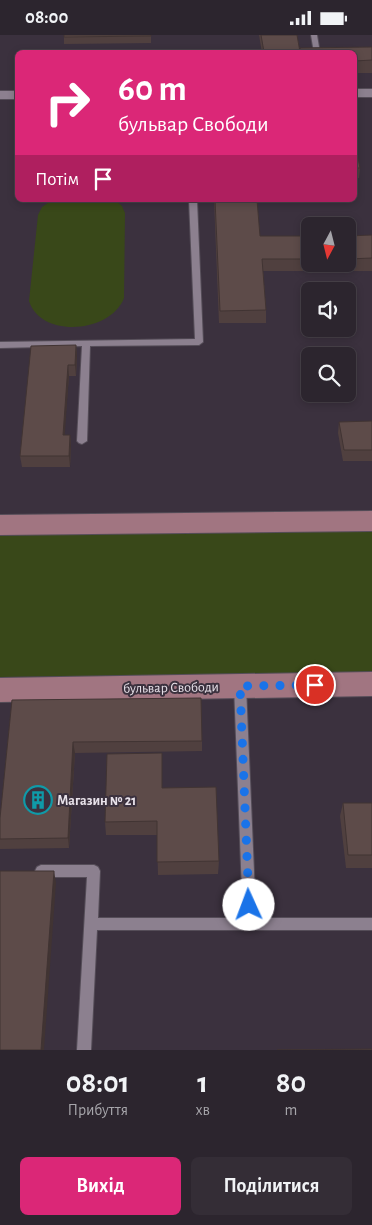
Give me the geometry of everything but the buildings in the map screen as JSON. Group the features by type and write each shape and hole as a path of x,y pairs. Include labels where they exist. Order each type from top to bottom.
{"street":[{"path":"357,93 372,93"},
{"path":"0,95 15,95"},
{"path":"0,525 372,521"},
{"name":"бульвар Свободи","path":"0,690 372,684"}],"lane":[{"path":"314,35 317,50"},
{"path":"0,345 199,343 193,202"},
{"path":"82,441 86,344"},
{"path":"240,686 250,925"},
{"path":"28,871 94,871 84,1050"},
{"path":"91,924 372,924"}],"green space":[{"path":"49,202 117,202 122,206 125,213 124,298 117,310 105,319 76,327 61,326 47,321 36,313 29,301 38,215 42,207"},
{"path":"372,528 372,673 0,677 0,532"}],"place":[{"name":"Магазин № 21","path":"38,800"}],"route":[{"path":"249,905 240,686 315,685"}]}
